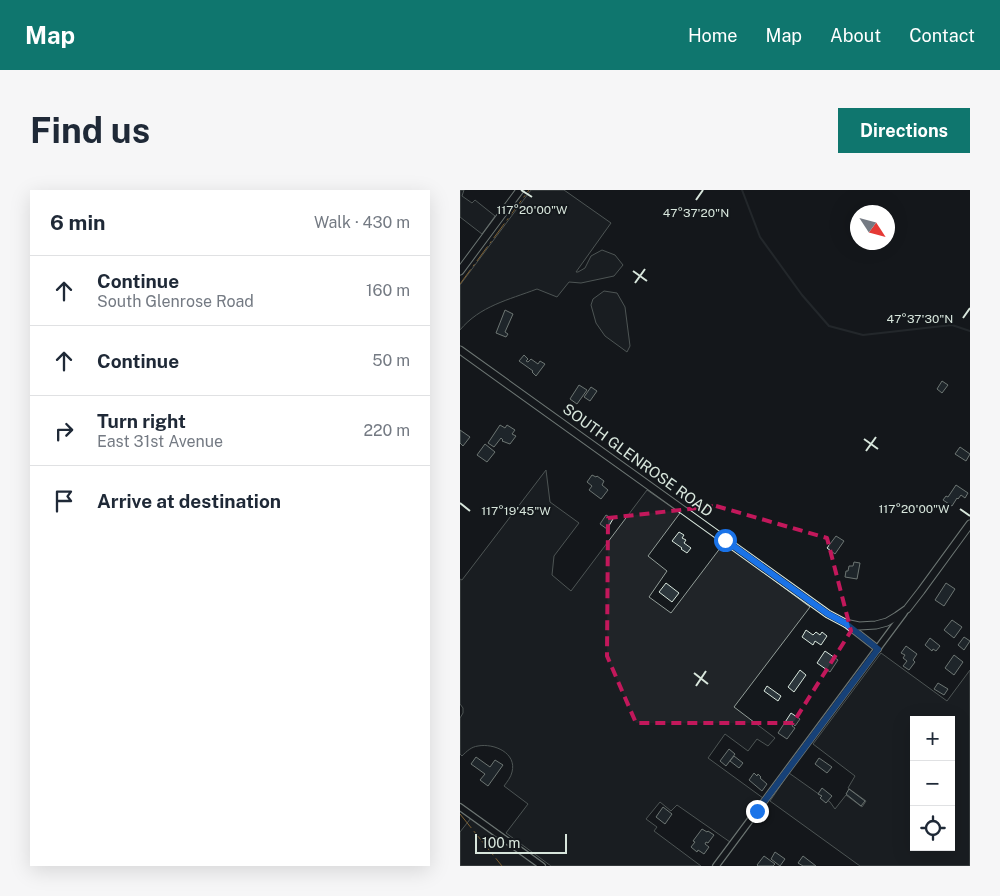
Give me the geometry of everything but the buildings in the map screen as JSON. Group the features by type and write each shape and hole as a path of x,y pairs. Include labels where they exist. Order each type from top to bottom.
{"street":[{"path":"460,271 520,190"},
{"name":"SOUTH GLENROSE ROAD","path":"460,350 821,609 845,623 859,626 876,625 886,622 907,609 970,524"},
{"path":"716,866 907,609"},
{"path":"845,623 878,649"},
{"path":"460,807 542,866"}],"highlighted area":[{"path":"716,506 827,538 851,631 793,723 636,723 607,656 608,518"}],"shaded area":[{"path":"460,190 464,190 462,196 472,203 475,200 495,216 482,234 460,217"},
{"path":"531,190 564,190 611,223 576,272 585,268 591,256 602,250 615,255 623,265 614,276 581,283 569,282 557,297 537,289 505,300 476,315 460,330 460,285"},
{"path":"604,291 617,293 625,307 630,346 627,352 605,336 596,323 591,305 593,299"},
{"path":"546,470 550,502 579,523 554,556 552,575 571,591 647,490 680,513 648,556 667,571 649,597 671,613 724,543 810,607 734,707 775,738 768,746 757,739 748,751 725,734 708,758 763,798 730,842 677,805 671,811 660,802 646,819 657,827 654,831 701,866 551,866 506,833 528,804 504,786 510,778 513,765 508,755 497,748 484,745 473,747 462,756 460,754 460,718 463,708 460,704 460,579 462,580"},
{"path":"881,653 947,701 970,670 970,866 860,866 770,801 789,773 830,802 835,809 846,795 862,807 866,801 848,788 855,776 813,744"},
{"path":"471,818 537,866 460,866 460,832"}],"waterway":[{"path":"742,190 760,237 802,295 829,326 863,335 952,325 970,331"}],"power":[{"path":"460,284 529,190"},
{"path":"460,814 502,866"}],"route":[{"path":"725,540 828,614 845,623 878,649 757,811"}]}
